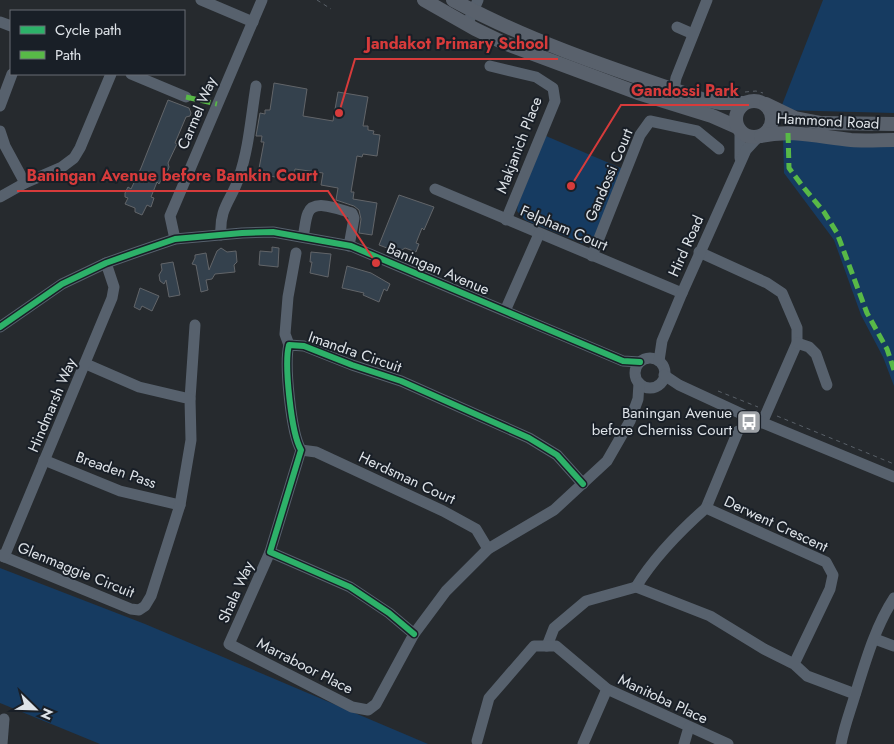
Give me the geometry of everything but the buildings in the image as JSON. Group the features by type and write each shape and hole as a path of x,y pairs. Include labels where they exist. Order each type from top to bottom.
{"main road":[{"path":"424,0 467,25 504,43 638,93 712,116 738,129 748,137 759,137 766,133 772,122 772,115 766,104 755,100 744,103 721,103 704,100 544,42 475,5 453,0"},
{"path":"738,129 736,116 740,106 744,103"},
{"name":"Hammond Road","path":"766,104 795,118 821,123 894,124"},
{"name":"Hammond Road","path":"759,137 777,133 794,133 851,140 894,140"}],"street":[{"path":"201,0 253,22"},
{"name":"Carmel Way","path":"175,239 170,216 262,0"},
{"path":"674,89 676,78 707,0"},
{"path":"467,25 475,5"},
{"path":"677,27 693,34"},
{"name":"Makjanich Place","path":"490,66 536,77 553,88 555,101 506,220"},
{"path":"0,106 12,75"},
{"path":"0,198 25,183 62,167 74,158 111,75"},
{"path":"133,75 186,97"},
{"path":"221,235 220,225 224,208 242,167 256,86"},
{"name":"Gandossi Court","path":"592,256 640,135 650,121 697,131 718,149"},
{"name":"Hird Road","path":"738,129 741,149 739,165"},
{"path":"0,131 5,146 25,183"},
{"name":"Hird Road","path":"649,360 662,341 699,252 739,165 750,144 759,137"},
{"name":"Felpham Court","path":"435,189 682,293"},
{"path":"303,237 308,213 312,207 318,204 352,213 354,218 349,246"},
{"name":"Baningan Avenue","path":"0,327 62,284 106,264 175,239 273,232 349,246 623,361 649,360"},
{"path":"506,311 539,234"},
{"path":"699,252 767,283 782,293 797,328 797,343 762,423"},
{"path":"289,345 285,334 288,297 296,253"},
{"name":"Hindmarsh Way","path":"2,556 86,364 112,298 114,286 106,264"},
{"name":"Glenmaggie Circuit","path":"2,556 131,609 139,610 145,606 151,596 180,505 191,440 190,399 195,325"},
{"path":"797,343 809,347 816,354 827,385"},
{"name":"Imandra Circuit","path":"301,450 297,442 290,399 286,355 289,345 304,346 352,365 401,381 529,438 556,455 583,484"},
{"path":"658,382 663,365 649,360 637,366 637,378 643,386 658,382 679,385 762,423 894,478"},
{"name":"Baningan Avenue","path":"623,361 637,378"},
{"path":"86,364 139,387 190,399"},
{"name":"Marraboor Place","path":"229,644 352,707 368,710 376,704 414,634 446,591 488,549 554,510 606,461 630,421 638,399 637,378"},
{"name":"Marraboor Place","path":"638,399 658,382"},
{"path":"706,508 738,431"},
{"path":"301,450 270,552 350,587 389,613 414,634"},
{"name":"Herdsman Court","path":"301,450 316,452 443,511 476,529 488,549"},
{"name":"Breaden Pass","path":"44,460 120,491 180,505"},
{"name":"Derwent Crescent","path":"636,587 655,560 683,528 706,508 826,562 833,575 830,589 794,664"},
{"name":"Shala Way","path":"229,644 270,552"},
{"path":"477,741 489,698 534,646 547,646 554,628 586,601 636,587 710,616 764,649 794,664 807,676 855,694"},
{"path":"882,637 888,608 894,598"},
{"path":"841,744 855,694 868,672 894,609"},
{"path":"882,637 894,646"},
{"name":"Manitoba Place","path":"547,646 556,646 606,689 728,744"},
{"path":"583,744 606,689"},
{"path":"2,744 4,719"},
{"path":"684,744 689,727"}],"path":[{"path":"318,0 331,9"},
{"path":"712,389 755,406 761,407 766,399 775,403 773,410 776,416 894,464"}],"shaded area":[{"path":"823,0 894,0 894,113 780,110"},
{"path":"783,135 894,137 894,386 883,357 861,315 834,240 784,173"},
{"path":"546,136 623,169 594,238 589,242 582,243 525,220 517,211 518,204"},
{"path":"0,568 145,624 428,744 100,744 0,703"}],"marked path":[{"path":"186,97 217,104"},
{"path":"788,133 789,168 824,212 837,233 867,313 887,349 894,370"}],"cycle path":[{"path":"0,327 62,284 106,263 137,252 175,239 273,232 351,246 623,361 640,362"},
{"path":"414,634 389,613 350,587 270,552 301,450 294,429 289,398 287,367 289,345 304,346 352,365 401,381 529,438 557,455 583,484"}],"place":[{"name":"Jandakot Primary School","path":"339,113"},
{"name":"Gandossi Park","path":"571,186"},
{"name":"Baningan Avenue before Bamkin Court","path":"376,263"},
{"name":"Baningan Avenue before Cherniss Court","path":"749,422"}]}
